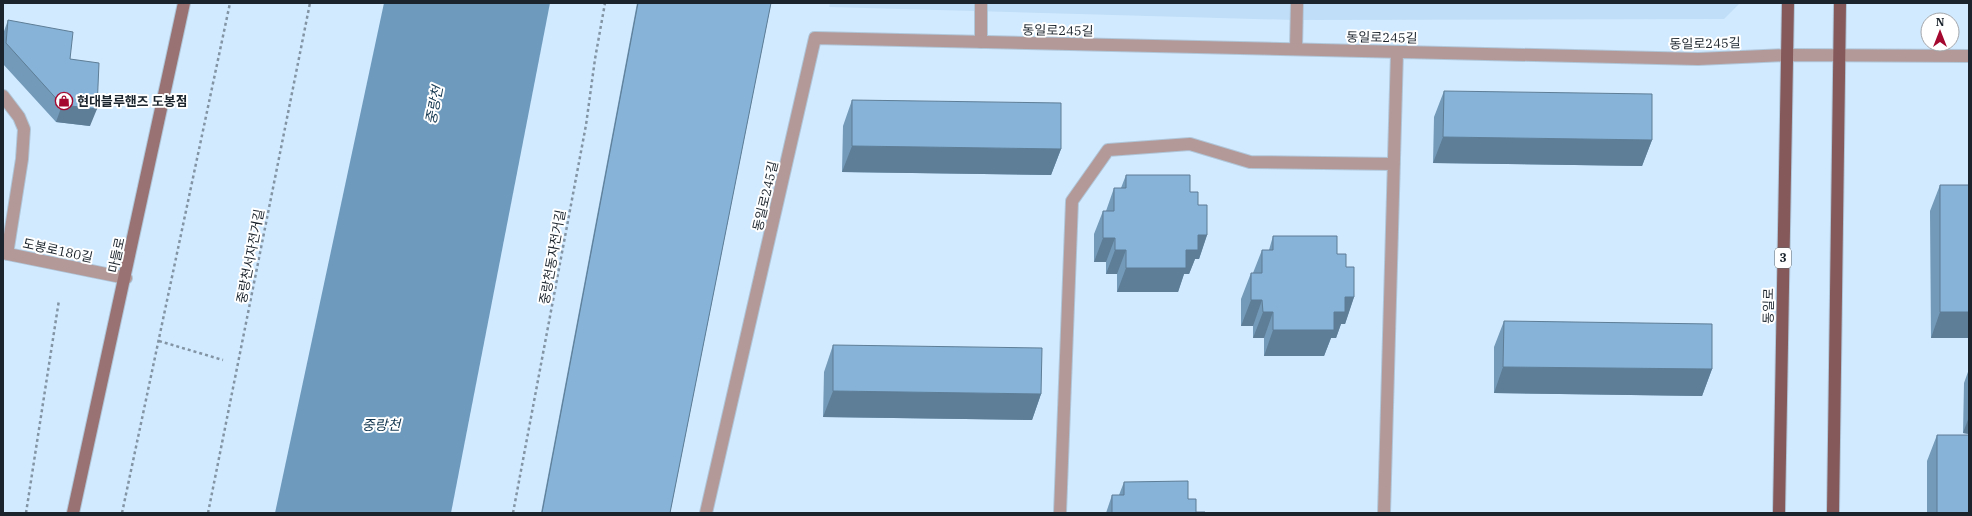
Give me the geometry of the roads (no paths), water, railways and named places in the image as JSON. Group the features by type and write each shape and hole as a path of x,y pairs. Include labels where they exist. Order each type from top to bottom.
{"main road":[{"name":"동일로","path":"1779,513 1788,3"},
{"path":"1832,513 1840,3"}],"street":[{"name":"마들로","path":"73,513 126,278 184,3"},
{"path":"981,3 981,42"},
{"path":"1296,49 1297,3"},
{"name":"동일로245길","path":"706,513 816,38 1698,58 1787,55 1969,56"},
{"path":"1384,513 1398,52"},
{"name":"도봉로180길","path":"3,96 19,117 24,129 22,159 5,253 126,278"},
{"path":"1060,513 1072,201 1108,150 1190,144 1250,162 1394,164"}],"water":[{"name":"중랑천","path":"384,3 550,3 451,513 275,513"}],"place":[{"name":"현대블루핸즈 도봉점","path":"64,101"}]}
